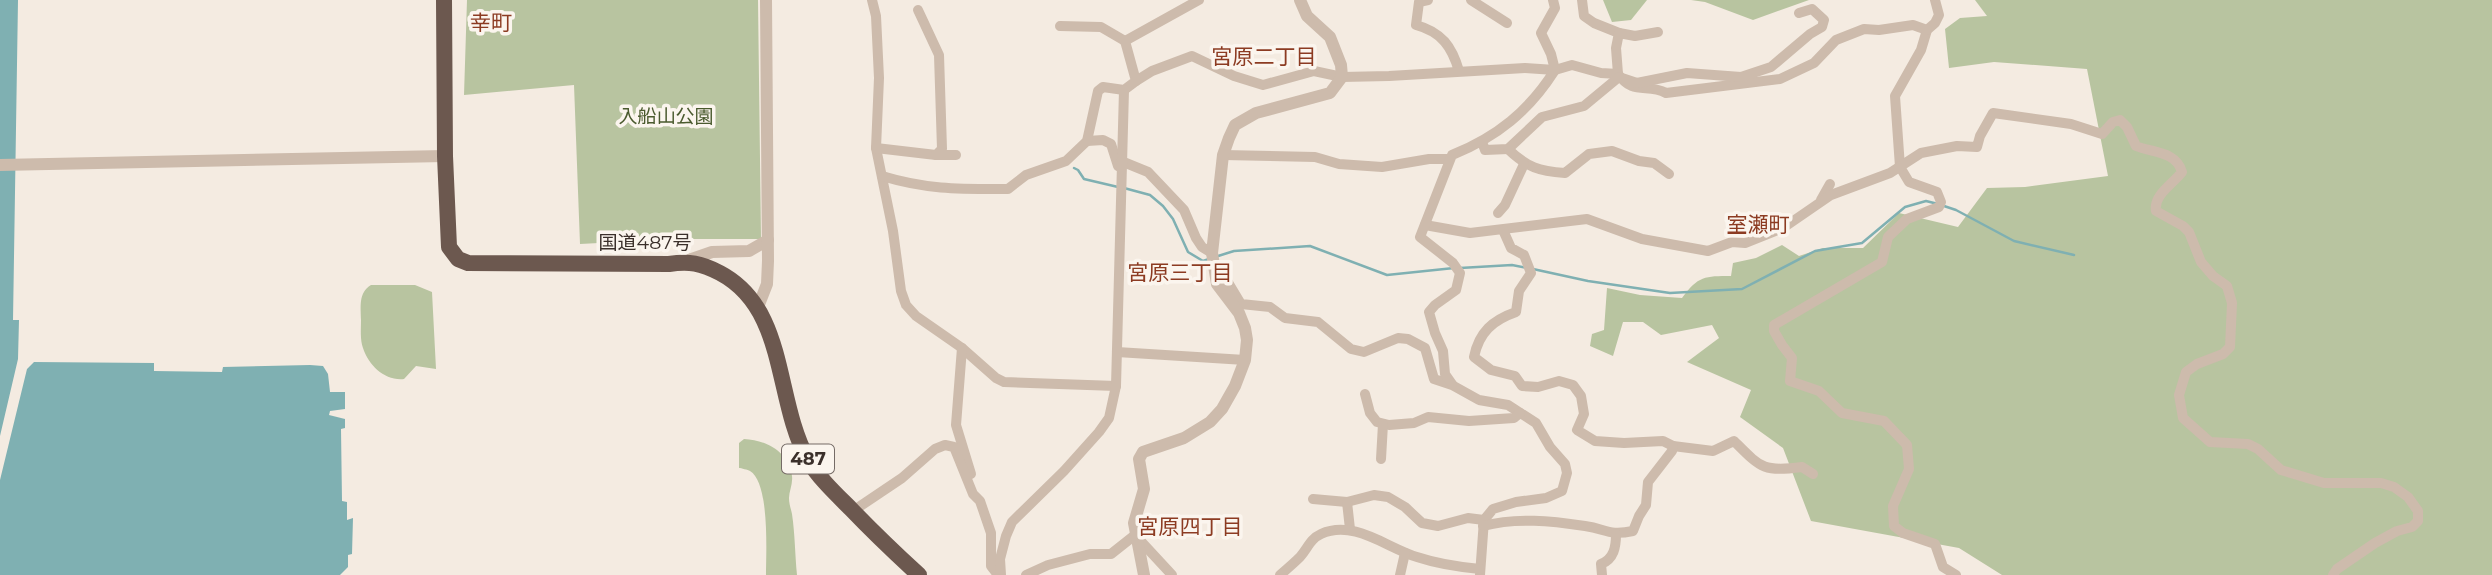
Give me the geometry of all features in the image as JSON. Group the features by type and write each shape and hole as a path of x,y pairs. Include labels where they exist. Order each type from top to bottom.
{"highway":[{"name":"国道487号","path":"444,0 445,156 449,247 458,259 468,263 669,264 686,261 702,263 732,279 747,291 758,307 773,344 788,409 808,459 821,478 866,526 919,575"}],"street":[{"path":"758,307 767,285 766,0"},
{"path":"872,0 876,16 879,78 876,148 893,231 901,291 906,305 930,328 962,348 1004,382 1116,386"},
{"path":"1125,41 1199,0"},
{"path":"1144,575 1135,535 1135,514 1144,489 1139,459 1141,454 1184,439 1210,422 1222,409 1235,386 1245,360 1245,328 1240,313 1217,284 1213,260 1223,155 1236,125 1256,113 1330,93 1342,77 1341,65 1330,37 1307,16 1300,0"},
{"path":"1428,0 1419,2 1416,25 1432,30 1452,49 1460,71"},
{"path":"1582,0 1584,16 1594,23 1635,36 1658,32"},
{"path":"1935,0 1939,15 1936,23 1927,30 1920,50 1895,96 1900,167 1909,182 1937,192 1941,202 1939,206 1907,219 1888,237 1882,262 1774,325 1774,331 1793,358 1790,381 1819,391 1842,413 1884,422 1907,445 1909,468 1893,506 1894,526 1903,533 1935,544 1943,567 1956,575"},
{"path":"1552,1 1555,8 1541,33 1555,70"},
{"path":"1479,2 1507,23"},
{"path":"882,176 934,188 1008,190 1026,175 1066,161 1087,141 1098,91 1103,87 1124,90 1153,71 1192,56 1234,76 1263,85 1314,71 1342,77 1525,68 1555,70 1572,65 1618,75 1637,83 1687,74 1741,77 1771,67 1822,27 1824,20 1812,9 1799,13"},
{"path":"918,10 939,55 942,149 936,155"},
{"path":"1619,33 1616,48 1618,75 1628,85 1638,89 1650,88 1666,93 1775,81 1814,63 1836,40 1864,30 1913,25 1927,30"},
{"path":"1060,26 1101,27 1125,41 1136,81"},
{"path":"1452,385 1445,374 1443,351 1429,312 1457,290 1461,273 1453,263 1420,237 1452,155 1482,142 1531,103 1555,70"},
{"path":"1482,142 1485,150 1508,149 1542,117 1584,106 1618,75"},
{"path":"1000,575 1000,559 1012,522 1064,471 1109,418 1116,386 1124,90"},
{"path":"1425,225 1471,233 1587,219 1642,239 1708,251 1732,242 1745,243 1783,228 1831,195 1890,173 1921,153 1957,146 1977,147 1980,135 1993,113 2071,124 2102,134 2113,122 2120,120 2127,127 2136,146 2166,153 2179,164 2182,172 2155,203 2156,211 2189,232 2201,262 2213,276 2227,286 2232,303 2230,347 2223,354 2197,364 2186,372 2179,395 2183,418 2210,442 2248,444 2258,449 2281,470 2324,482 2381,483 2394,487 2408,497 2418,512 2418,521 2412,527 2375,543 2337,569 2333,575"},
{"path":"1087,141 1103,140 1111,144 1120,174"},
{"path":"876,148 956,155"},
{"path":"1508,149 1524,164 1543,171 1565,173 1589,154 1612,151 1639,161 1654,163 1669,174"},
{"path":"1223,155 1315,157 1339,164 1382,167 1429,159 1449,159"},
{"path":"0,165 445,156"},
{"path":"1121,161 1148,173 1184,210 1196,238 1241,304 1270,307 1285,318 1318,322 1351,349 1364,352 1398,338 1408,339 1425,348 1434,379 1452,385 1479,400 1508,405 1536,423 1550,447 1565,464 1567,473 1563,491 1546,498 1516,502 1493,509 1483,523 1480,572 1405,553 1350,529 1323,533 1311,540 1302,555 1280,575"},
{"path":"1497,213 1505,205 1524,164"},
{"path":"1819,203 1830,184"},
{"path":"1503,230 1511,248 1524,255 1531,273 1519,290 1517,312 1491,323 1476,344 1474,357 1491,370 1515,376 1522,386 1538,387 1559,381 1573,384 1581,396 1584,414 1577,430 1595,441 1663,441 1673,446 1713,451 1734,441 1759,466 1780,470 1802,467 1813,474"},
{"path":"686,261 712,253 748,251 768,240"},
{"path":"962,348 956,425 990,533 991,566 1000,575"},
{"path":"1117,352 1245,360"},
{"path":"1365,394 1370,413 1377,422 1383,424 1414,424 1428,417 1491,420 1514,418 1520,413"},
{"path":"1381,459 1383,424"},
{"path":"853,511 902,478 935,449 945,444 956,450 973,494 979,501"},
{"path":"1313,499 1347,502 1374,495 1388,497 1405,507 1422,523 1438,526 1468,518 1483,523 1557,521 1616,534 1633,531 1646,505 1648,482 1673,446"},
{"path":"1347,502 1350,529"},
{"path":"1602,575 1601,564 1606,562 1616,546 1616,534"},
{"path":"1026,575 1048,565 1090,554 1111,554 1135,535"},
{"path":"1135,535 1172,575"},
{"path":"1400,575 1405,553"}],"green space":[{"name":"入船山公園","path":"467,0 758,0 761,239 675,239 580,244 574,85 464,95"},
{"path":"1603,0 1647,0 1631,20 1612,22"},
{"path":"1691,0 1809,0 1753,20 1705,2"},
{"path":"1975,0 2492,0 2492,575 2002,575 1959,548 1811,521 1783,448 1740,417 1751,390 1687,362 1719,338 1712,325 1661,335 1643,322 1623,322 1613,356 1590,346 1592,334 1604,330 1607,288 1640,295 1682,298 1698,281 1708,277 1731,276 1733,263 1756,258 1782,245 1799,256 1823,248 1863,248 1899,213 1958,227 1987,188 2025,187 2108,176 2087,69 1994,62 1949,68 1945,29 1960,18 1987,16"},
{"path":"371,285 415,285 432,292 436,369 416,366 404,379 397,379 384,375 369,361 361,342 361,305 364,292"},
{"path":"744,439 775,449 790,468 792,479 789,500 797,575 766,575 766,519 761,489 750,471 739,468 739,443"}],"water":[{"path":"0,0 18,0 13,320 19,320 18,359 0,436"},
{"path":"34,362 154,363 154,371 222,372 223,367 323,366 328,374 330,392 345,392 345,409 330,411 329,415 345,419 345,428 341,429 342,501 347,502 347,520 353,518 352,554 348,555 348,567 340,575 0,575 0,480 27,369"}],"waterway":[{"path":"1074,168 1084,179 1118,187"},
{"path":"1124,188 1150,195 1173,219 1188,252 1203,261 1209,259"},
{"path":"1533,269 1588,281 1670,293 1742,289 1815,251 1862,243 1905,207 1926,201 1938,204"},
{"path":"1944,206 2014,241 2074,255"},
{"path":"1215,257 1234,251 1310,246 1387,275 1454,268"},
{"path":"1460,268 1512,265 1527,268"}],"district":[{"name":"幸町","path":"491,22"},
{"name":"宮原二丁目","path":"1264,56"},
{"name":"室瀬町","path":"1758,224"},
{"name":"宮原三丁目","path":"1180,272"},
{"name":"宮原四丁目","path":"1190,526"}]}
